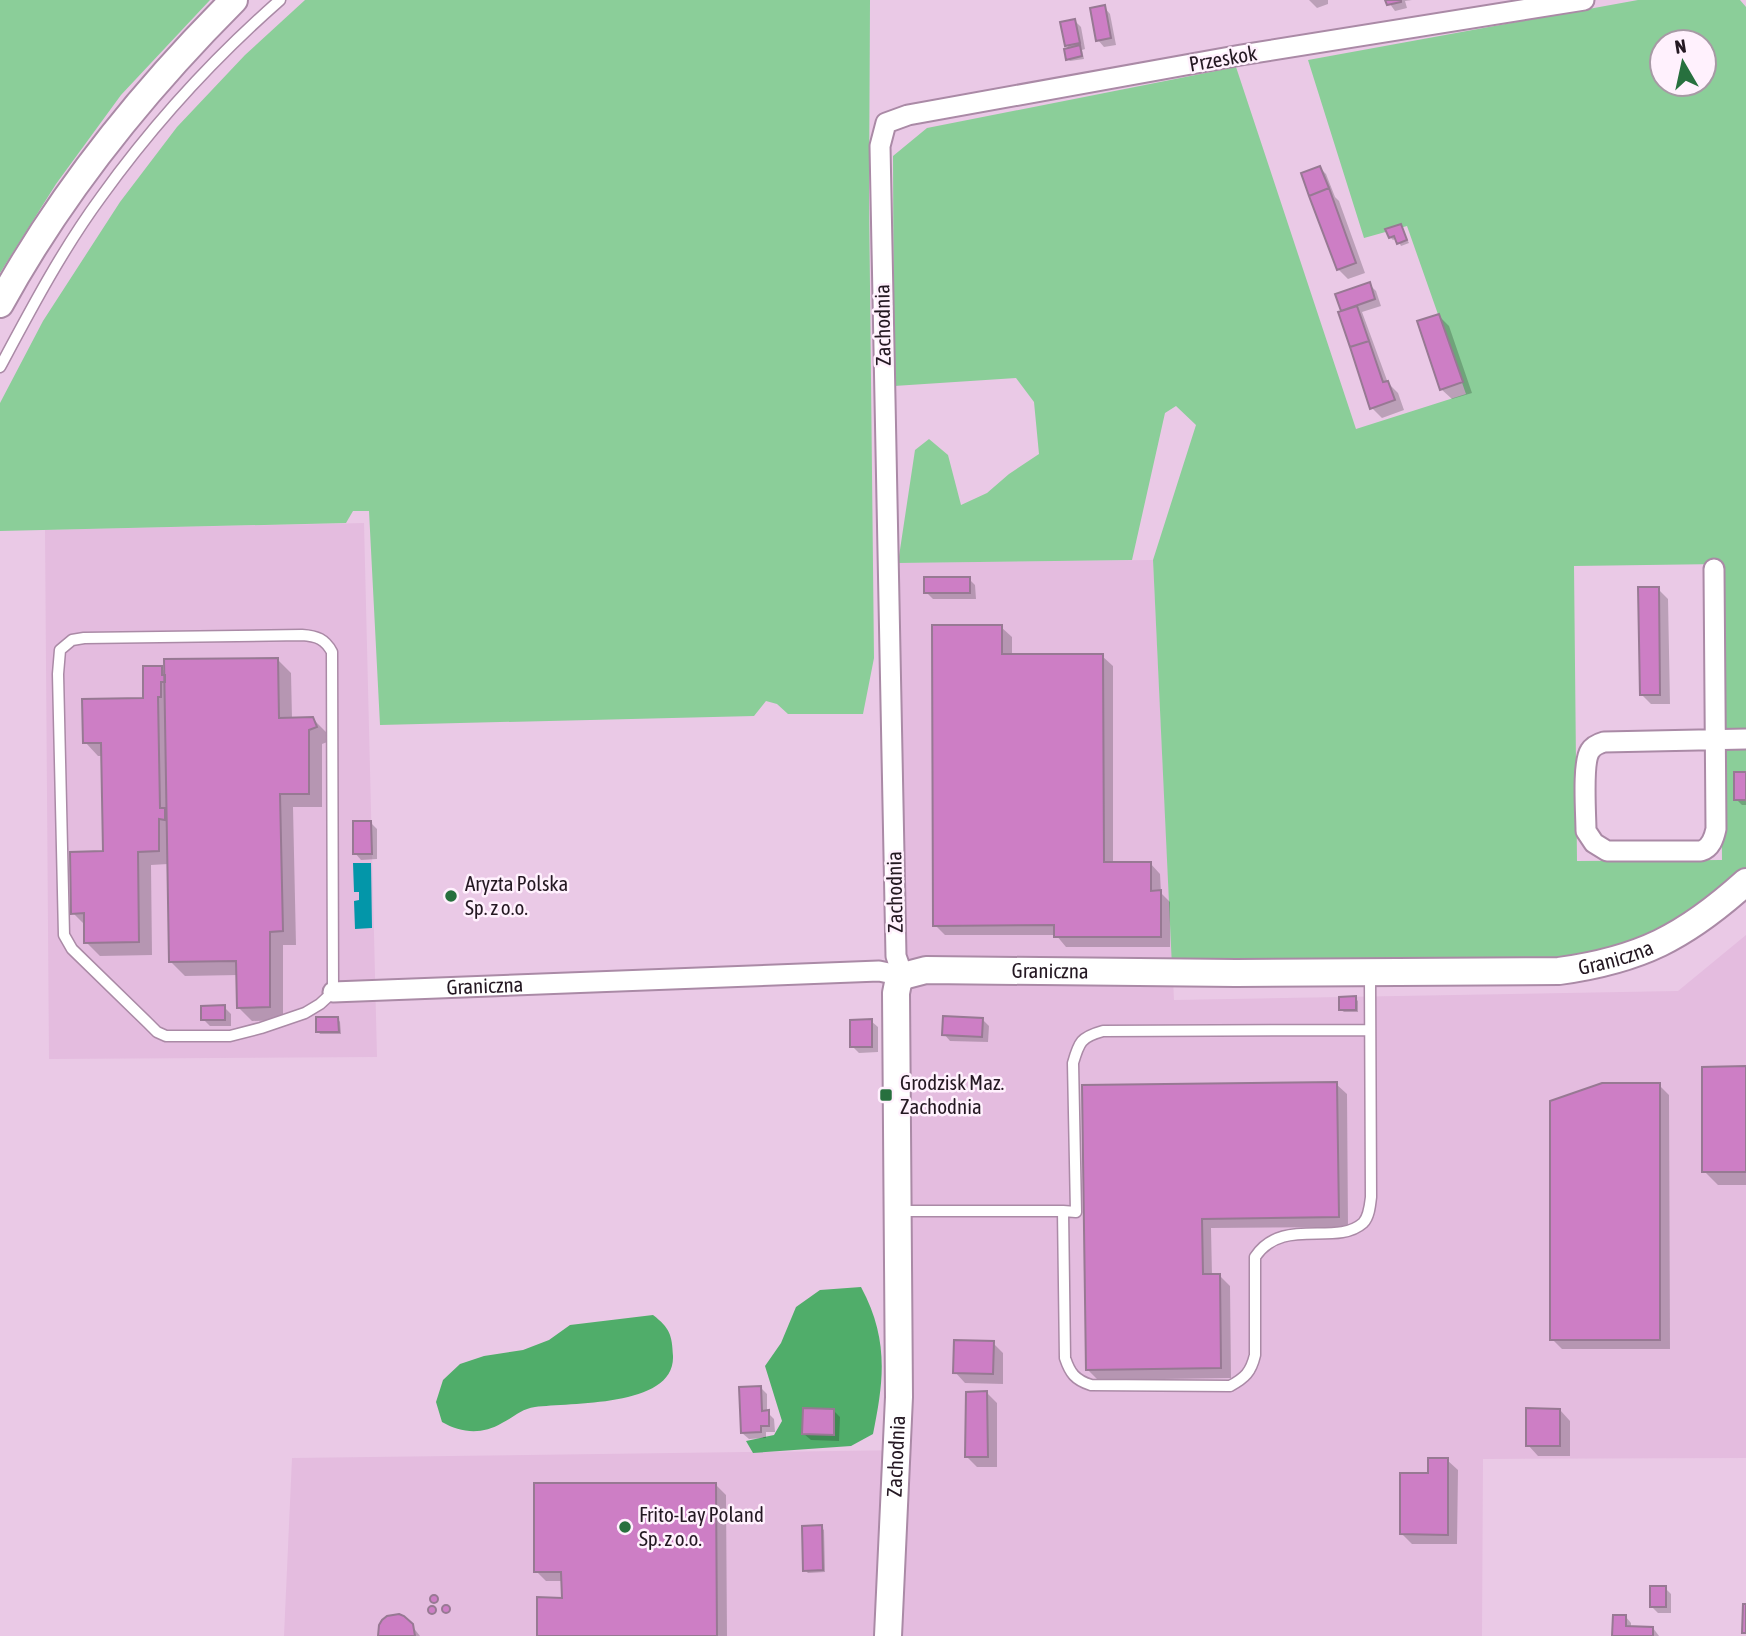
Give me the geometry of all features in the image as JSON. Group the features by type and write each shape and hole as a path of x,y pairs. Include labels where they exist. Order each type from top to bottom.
{"street":[{"path":"0,304 36,242 96,155 163,75 234,0"},
{"name":"Przeskok","path":"880,146 886,123 908,115 1241,55 1584,0"},
{"name":"Zachodnia","path":"880,146 896,956 903,976 898,983 897,993 900,1397 888,1636"},
{"path":"1714,569 1715,739 1716,829 1710,845 1705,849 1607,851 1589,838 1586,831 1586,762 1591,748 1596,744 1604,742 1715,739 1746,738"},
{"name":"Graniczna","path":"333,992 879,971 903,976 926,970 1533,973 1584,968 1658,946 1679,935 1722,904 1746,882"}],"lane":[{"path":"0,367 49,278 101,197 159,124 212,65 280,0"},
{"path":"302,635 315,636 327,643 332,652 333,992 305,1013 261,1028 217,1038 166,1035 157,1032 66,942 62,919 58,674 60,650 66,644 84,638 302,635"},
{"path":"1063,1212 1065,1358 1069,1371 1079,1381 1091,1385 1230,1386 1244,1379 1252,1369 1255,1355 1255,1257 1264,1244 1282,1237 1350,1230 1364,1222 1369,1212 1370,973"},
{"path":"898,1211 1076,1212 1073,1063 1078,1045 1087,1035 1103,1031 1370,1030"}],"shaded area":[{"path":"364,523 377,1057 49,1059 45,530"},
{"path":"1153,560 1174,1000 1678,991 1746,935 1746,1458 1483,1459 1482,1636 284,1636 292,1458 908,1450 898,563"}],"green space":[{"path":"0,0 210,0 121,95 56,184 0,273"},
{"path":"305,0 870,0 869,194 874,658 863,714 788,714 777,704 766,701 754,716 380,725 369,511 353,511 346,523 0,531 0,403 43,321 120,202 177,127 245,55"},
{"path":"1638,0 1740,0 1746,7 1746,734 1721,735 1719,564 1574,566 1577,861 1722,860 1721,745 1746,744 1746,871 1727,888 1655,935 1578,958 1172,967 1153,560 1196,425 1176,406 1165,413 1132,560 898,563 915,450 929,439 948,455 961,505 987,493 1039,454 1034,402 1016,378 894,386 893,156 927,128 1236,67 1356,429 1466,394 1407,226 1364,238 1308,60"},
{"path":"861,1287 876,1324 882,1360 880,1396 873,1434 851,1446 753,1453 746,1441 774,1435 782,1421 765,1366 781,1343 796,1307 820,1290"},
{"path":"653,1315 669,1332 673,1356 669,1373 657,1385 639,1394 618,1399 530,1408 494,1427 479,1431 464,1430 442,1422 436,1402 443,1380 460,1364 484,1356 523,1350 549,1340 570,1325"}],"water":[{"path":"353,863 371,863 372,928 355,929 354,901 359,900 359,892 354,892"}],"building":[{"path":"1385,0 1401,0 1401,2 1387,5"},
{"path":"1105,5 1111,38 1096,41 1090,8"},
{"path":"1075,19 1080,43 1065,46 1060,22"},
{"path":"1080,45 1082,56 1066,60 1064,49"},
{"path":"1320,166 1329,188 1309,196 1301,173"},
{"path":"1329,188 1356,263 1337,270 1309,196"},
{"path":"1401,224 1407,240 1397,244 1394,236 1389,238 1385,229"},
{"path":"1370,282 1375,299 1341,311 1335,294"},
{"path":"1357,306 1369,341 1350,347 1338,312"},
{"path":"1439,314 1463,382 1440,390 1417,321"},
{"path":"1369,341 1383,382 1388,381 1395,400 1370,409 1350,347"},
{"path":"924,577 970,577 970,593 924,593"},
{"path":"1638,587 1659,587 1660,695 1640,695"},
{"path":"932,625 1002,625 1002,654 1103,654 1104,862 1151,862 1151,891 1161,890 1161,937 1054,937 1054,925 933,926"},
{"path":"278,658 279,718 313,717 317,727 309,730 309,794 280,794 283,931 270,932 270,1007 237,1008 236,961 169,962 164,659"},
{"path":"143,666 162,666 162,675 165,675 165,682 161,682 161,697 158,697 160,808 165,808 165,820 159,819 159,851 138,852 139,942 84,943 84,913 71,914 70,852 103,851 101,743 83,743 82,699 143,698"},
{"path":"1734,772 1746,772 1746,800 1734,800"},
{"path":"353,821 371,821 372,854 353,854"},
{"path":"1356,996 1356,1010 1339,1010 1339,997"},
{"path":"225,1005 225,1020 201,1020 201,1006"},
{"path":"943,1016 983,1018 982,1037 942,1035"},
{"path":"316,1017 338,1017 339,1032 316,1032"},
{"path":"872,1019 872,1047 850,1047 850,1020"},
{"path":"1746,1066 1746,1172 1702,1172 1702,1067"},
{"path":"1337,1082 1339,1217 1202,1219 1203,1274 1220,1274 1221,1368 1086,1370 1082,1085"},
{"path":"1602,1083 1660,1083 1660,1340 1550,1340 1550,1101"},
{"path":"954,1340 994,1341 993,1374 953,1373"},
{"path":"761,1386 762,1411 769,1410 769,1426 761,1426 761,1432 741,1433 739,1387"},
{"path":"987,1391 988,1457 965,1457 966,1392"},
{"path":"803,1408 834,1409 834,1435 802,1434"},
{"path":"1526,1408 1560,1409 1560,1446 1526,1446"},
{"path":"1428,1458 1448,1458 1448,1535 1400,1534 1400,1473 1428,1473"},
{"name":"Frito-Lay Poland Sp. z o.o.","path":"534,1483 716,1483 717,1636 537,1636 537,1597 562,1598 561,1572 534,1572"},
{"path":"822,1525 823,1570 803,1571 802,1526"},
{"path":"1650,1586 1666,1586 1666,1607 1650,1607"},
{"path":"434,1595 438,1599 434,1603 430,1599"},
{"path":"1743,1604 1746,1604 1746,1633 1742,1633"},
{"path":"446,1605 450,1609 446,1613 442,1609"},
{"path":"432,1606 436,1610 432,1614 428,1610"},
{"path":"399,1614 413,1624 415,1636 378,1636 382,1620 387,1616"},
{"path":"1613,1615 1626,1615 1626,1626 1653,1627 1653,1636 1612,1636"}],"place":[{"name":"Aryzta Polska Sp. z o.o.","path":"451,896"},
{"name":"Grodzisk Maz. Zachodnia","path":"886,1095"},
{"name":"Frito-Lay Poland Sp. z o.o.","path":"625,1527"}]}
